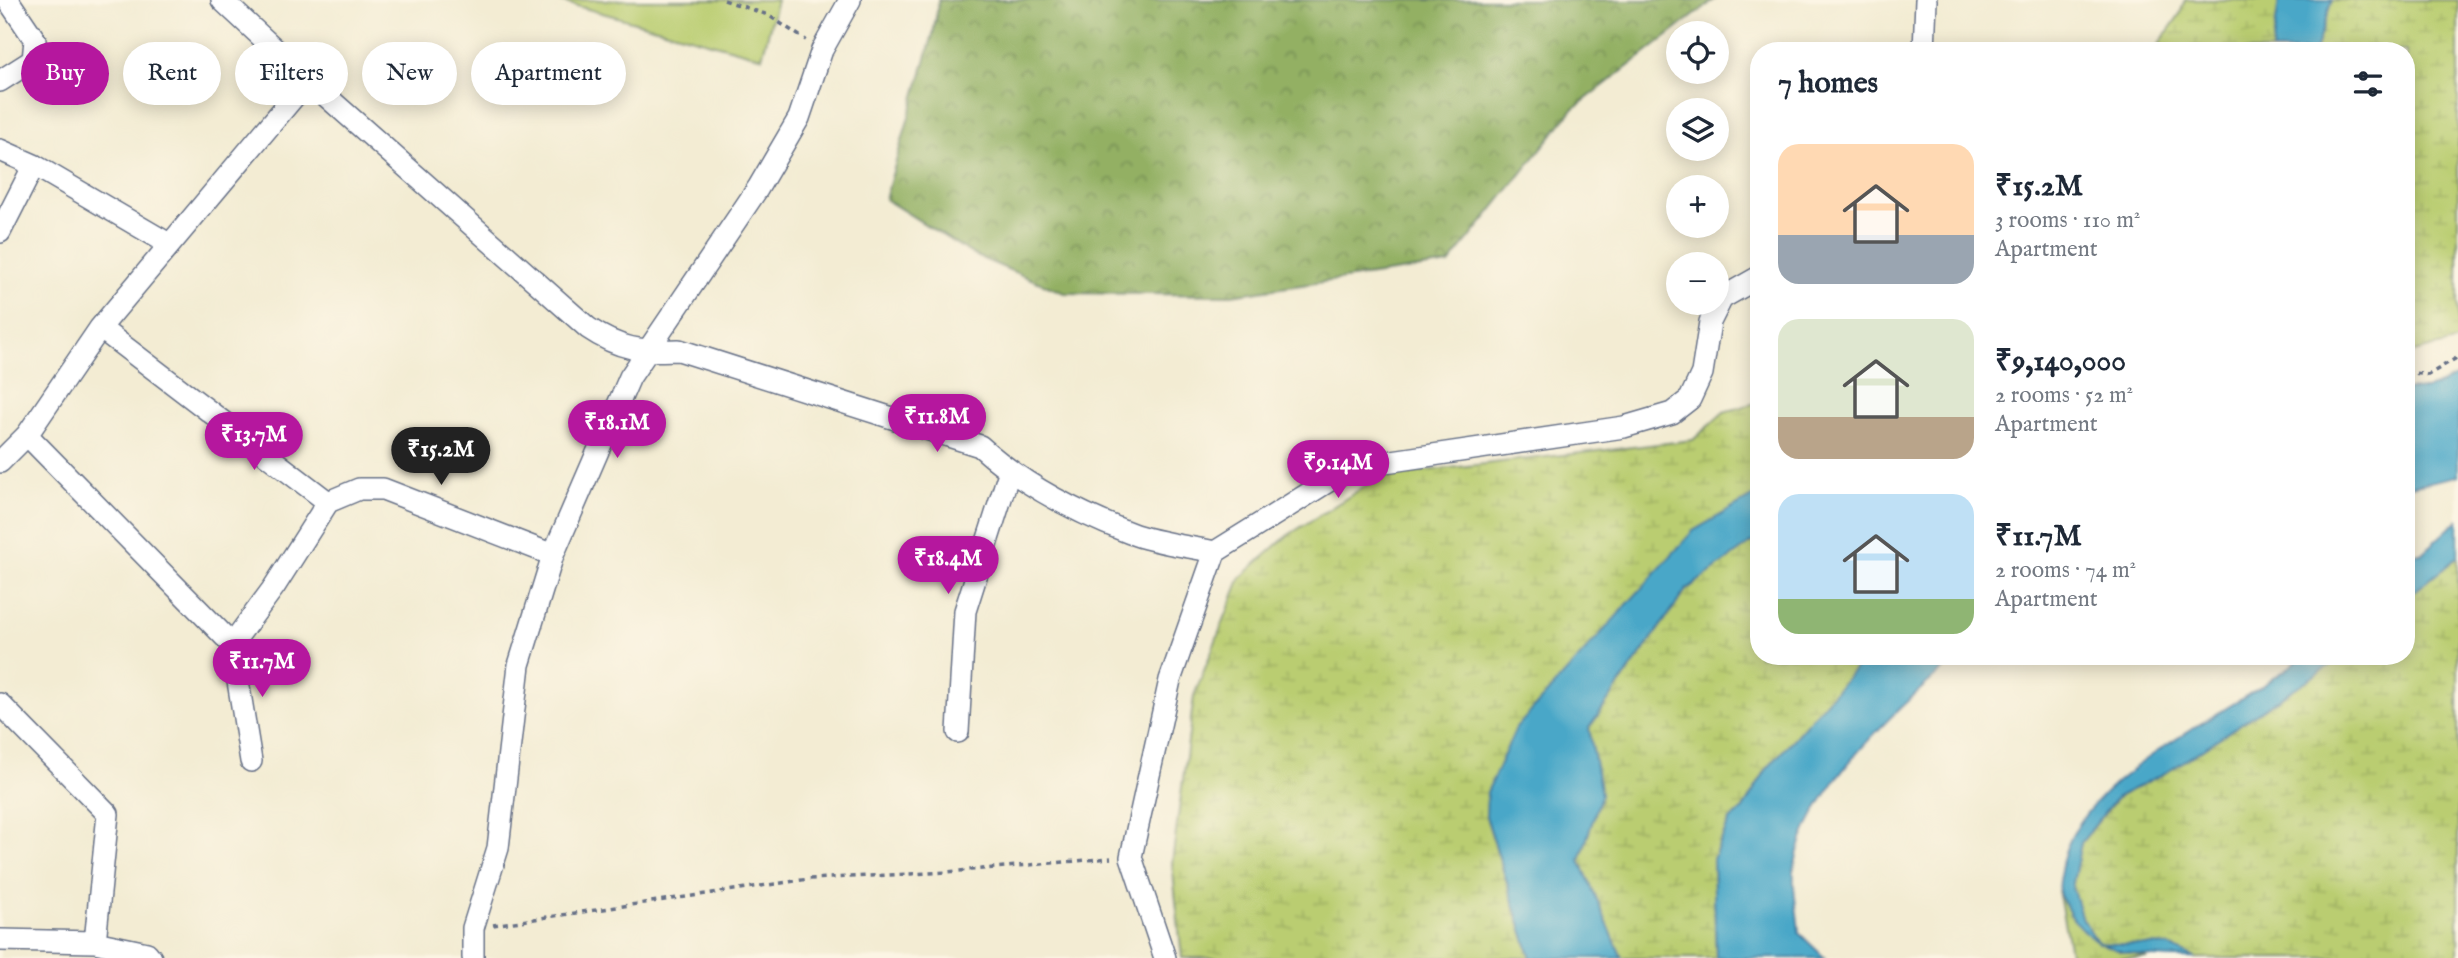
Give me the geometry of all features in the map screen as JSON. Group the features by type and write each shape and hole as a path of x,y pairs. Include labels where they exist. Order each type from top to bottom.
{"street":[{"path":"0,81 33,60 35,40 8,0"},
{"path":"222,0 267,42"},
{"path":"473,958 473,928 498,848 519,665 553,555 630,377 772,165 799,118 822,50 850,0"},
{"path":"1924,42 1926,0"},
{"path":"0,462 27,435 100,328 287,105"},
{"path":"336,105 587,328 610,343 647,352 678,350 980,446 1010,473 1035,489 1131,534 1215,552"},
{"path":"0,150 34,165 169,244"},
{"path":"0,232 34,165"},
{"path":"1165,958 1131,857 1170,680 1215,552 1351,467 1624,427 1672,413 1690,399 1702,373 1710,322 1722,298 1750,282"},
{"path":"100,328 328,502"},
{"path":"27,435 232,645 251,761"},
{"path":"958,732 965,611 1010,473"},
{"path":"232,645 274,587 328,502 359,489 383,489 553,555"},
{"path":"0,704 108,814 95,942"},
{"path":"0,940 95,942 147,953 151,958"}],"path":[{"path":"724,0 768,15 822,50"},
{"path":"2415,373 2428,375 2458,357"},
{"path":"473,928 809,879 947,872 1131,857"}],"green space":[{"path":"555,0 777,0 762,57"},
{"path":"939,0 1714,0 1687,21 1666,21 1666,37 1572,110 1449,264 1231,295 1064,293 974,255 885,199 933,34"},
{"path":"2185,0 2279,0 2273,42 2160,42 2180,14"},
{"path":"2332,0 2458,0 2458,341 2415,352 2415,42 2318,42"},
{"path":"1750,405 1750,498 1693,531 1486,817 1531,958 1182,958 1172,863 1194,696 1241,577 1287,536 1381,476 1693,440 1724,412"},
{"path":"1750,544 1750,665 1858,665 1766,770 1743,809 1730,820 1713,859 1716,958 1622,958 1580,860 1601,795 1589,728 1686,590"},
{"path":"2458,557 2458,958 2195,958 2168,946 2102,944 2147,958 2071,958 2058,890 2073,919 2096,940 2081,916 2072,887 2081,843 2118,797 2169,771 2330,665 2415,665 2415,591"}],"water":[{"path":"2279,0 2332,0 2318,42 2273,42"},
{"path":"2458,376 2458,476 2415,485 2415,389 2426,390"},
{"path":"1750,498 1750,544 1686,590 1589,728 1601,795 1580,860 1622,958 1531,958 1486,816 1487,792 1516,728 1693,531"},
{"path":"2458,520 2458,557 2415,591 2415,554 2421,554"},
{"path":"1858,665 1949,665 1860,749 1819,805 1804,835 1794,872 1799,933 1825,958 1716,958 1713,859 1730,820 1743,809 1766,770"},
{"path":"2291,665 2330,665 2169,771 2117,797 2081,843 2072,887 2081,916 2096,940 2078,926 2061,898 2058,886 2072,835 2094,804 2125,775 2161,749"},
{"path":"2102,943 2168,946 2195,958 2141,955 2123,952"}]}
